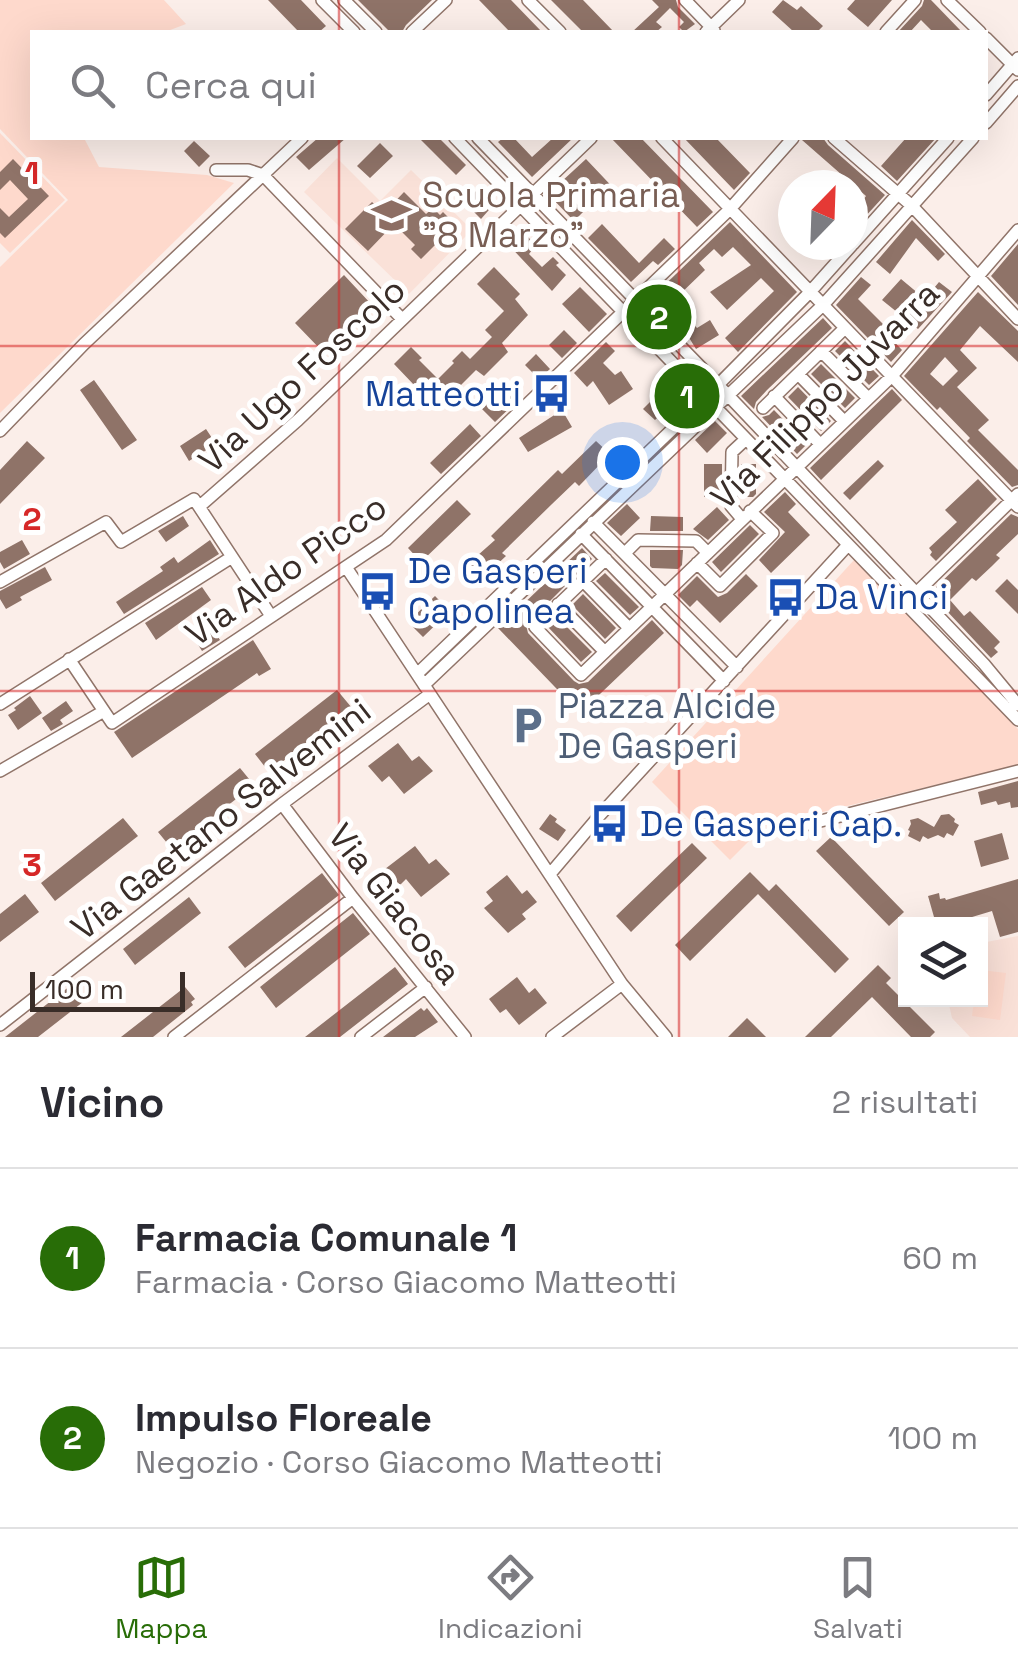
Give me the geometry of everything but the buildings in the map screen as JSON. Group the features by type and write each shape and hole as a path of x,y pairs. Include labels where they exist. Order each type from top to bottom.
{"street":[{"path":"322,0 352,30"},
{"path":"344,0 374,30"},
{"path":"414,30 446,0"},
{"path":"528,0 558,30"},
{"path":"685,0 711,30"},
{"path":"713,30 739,0"},
{"path":"888,30 915,0"},
{"path":"947,0 978,30"},
{"path":"988,40 1016,64 988,93"},
{"path":"988,121 1018,86"},
{"path":"0,431 94,334 300,140"},
{"path":"457,140 636,300 984,664 1018,705"},
{"path":"480,140 623,312 1018,720"},
{"name":"Via Ugo Foscolo","path":"0,582 106,522 121,542 197,503 298,420 588,140"},
{"path":"664,140 1016,501 905,603"},
{"name":"Via Aldo Picco","path":"104,710 112,723 386,540 730,209 791,140"},
{"path":"836,140 912,206 1018,319"},
{"path":"868,227 946,140"},
{"path":"424,684 710,402 728,395 823,305 970,140"},
{"path":"216,170 248,170 262,175 402,319"},
{"name":"Via Filippo Juvarra","path":"605,652 892,376 1018,230"},
{"path":"424,684 594,522 710,402 718,384 838,260"},
{"path":"762,408 845,328"},
{"path":"822,351 868,398"},
{"path":"798,374 844,421"},
{"path":"774,396 820,444"},
{"path":"698,563 720,586 773,534 731,506 732,452 746,439"},
{"path":"197,503 272,616"},
{"path":"594,522 736,667"},
{"path":"581,534 724,681"},
{"path":"624,554 638,540 696,541 708,552"},
{"path":"550,874 848,544"},
{"path":"0,704 232,557"},
{"path":"558,604 605,652 581,675 535,627 558,604 583,580 606,559"},
{"path":"346,567 622,984 666,1037"},
{"path":"583,580 629,628"},
{"path":"0,771 104,710 69,659"},
{"name":"Via Gaetano Salvemini","path":"0,1025 282,804 424,684"},
{"path":"785,830 1018,771"},
{"name":"Via Giacosa","path":"282,804 465,1037"},
{"path":"174,1037 353,898"},
{"path":"552,1037 568,1032 622,984"},
{"path":"361,1037 426,987"}],"shaded area":[{"path":"0,0 164,0 186,24 170,30 30,30 30,140 85,140 99,167 207,175 234,183 0,413 0,267 68,200 0,129"},
{"path":"0,133 65,200 10,253 0,243"},
{"name":"Scuola Primaria \"8 Marzo\"","path":"337,158 380,201 411,170 472,230 409,294 304,192"},
{"path":"854,560 1018,729 1018,765 764,826 730,860 652,782"},
{"path":"1018,936 1018,1037 970,1037 952,1018 950,1007 988,1007 988,942"},
{"path":"988,971 1006,973 1000,1020 972,1016 973,1007 988,1007"}],"place":[{"name":"Scuola Primaria \"8 Marzo\"","path":"392,215"},
{"name":"Impulso Floreale","path":"659,317"},
{"name":"Matteotti","path":"551,394"},
{"name":"Farmacia Comunale 1","path":"687,396"},
{"name":"De Gasperi Capolinea","path":"378,591"},
{"name":"Da Vinci","path":"785,597"},
{"name":"Piazza Alcide De Gasperi","path":"528,726"},
{"name":"De Gasperi Cap.","path":"610,824"}]}
